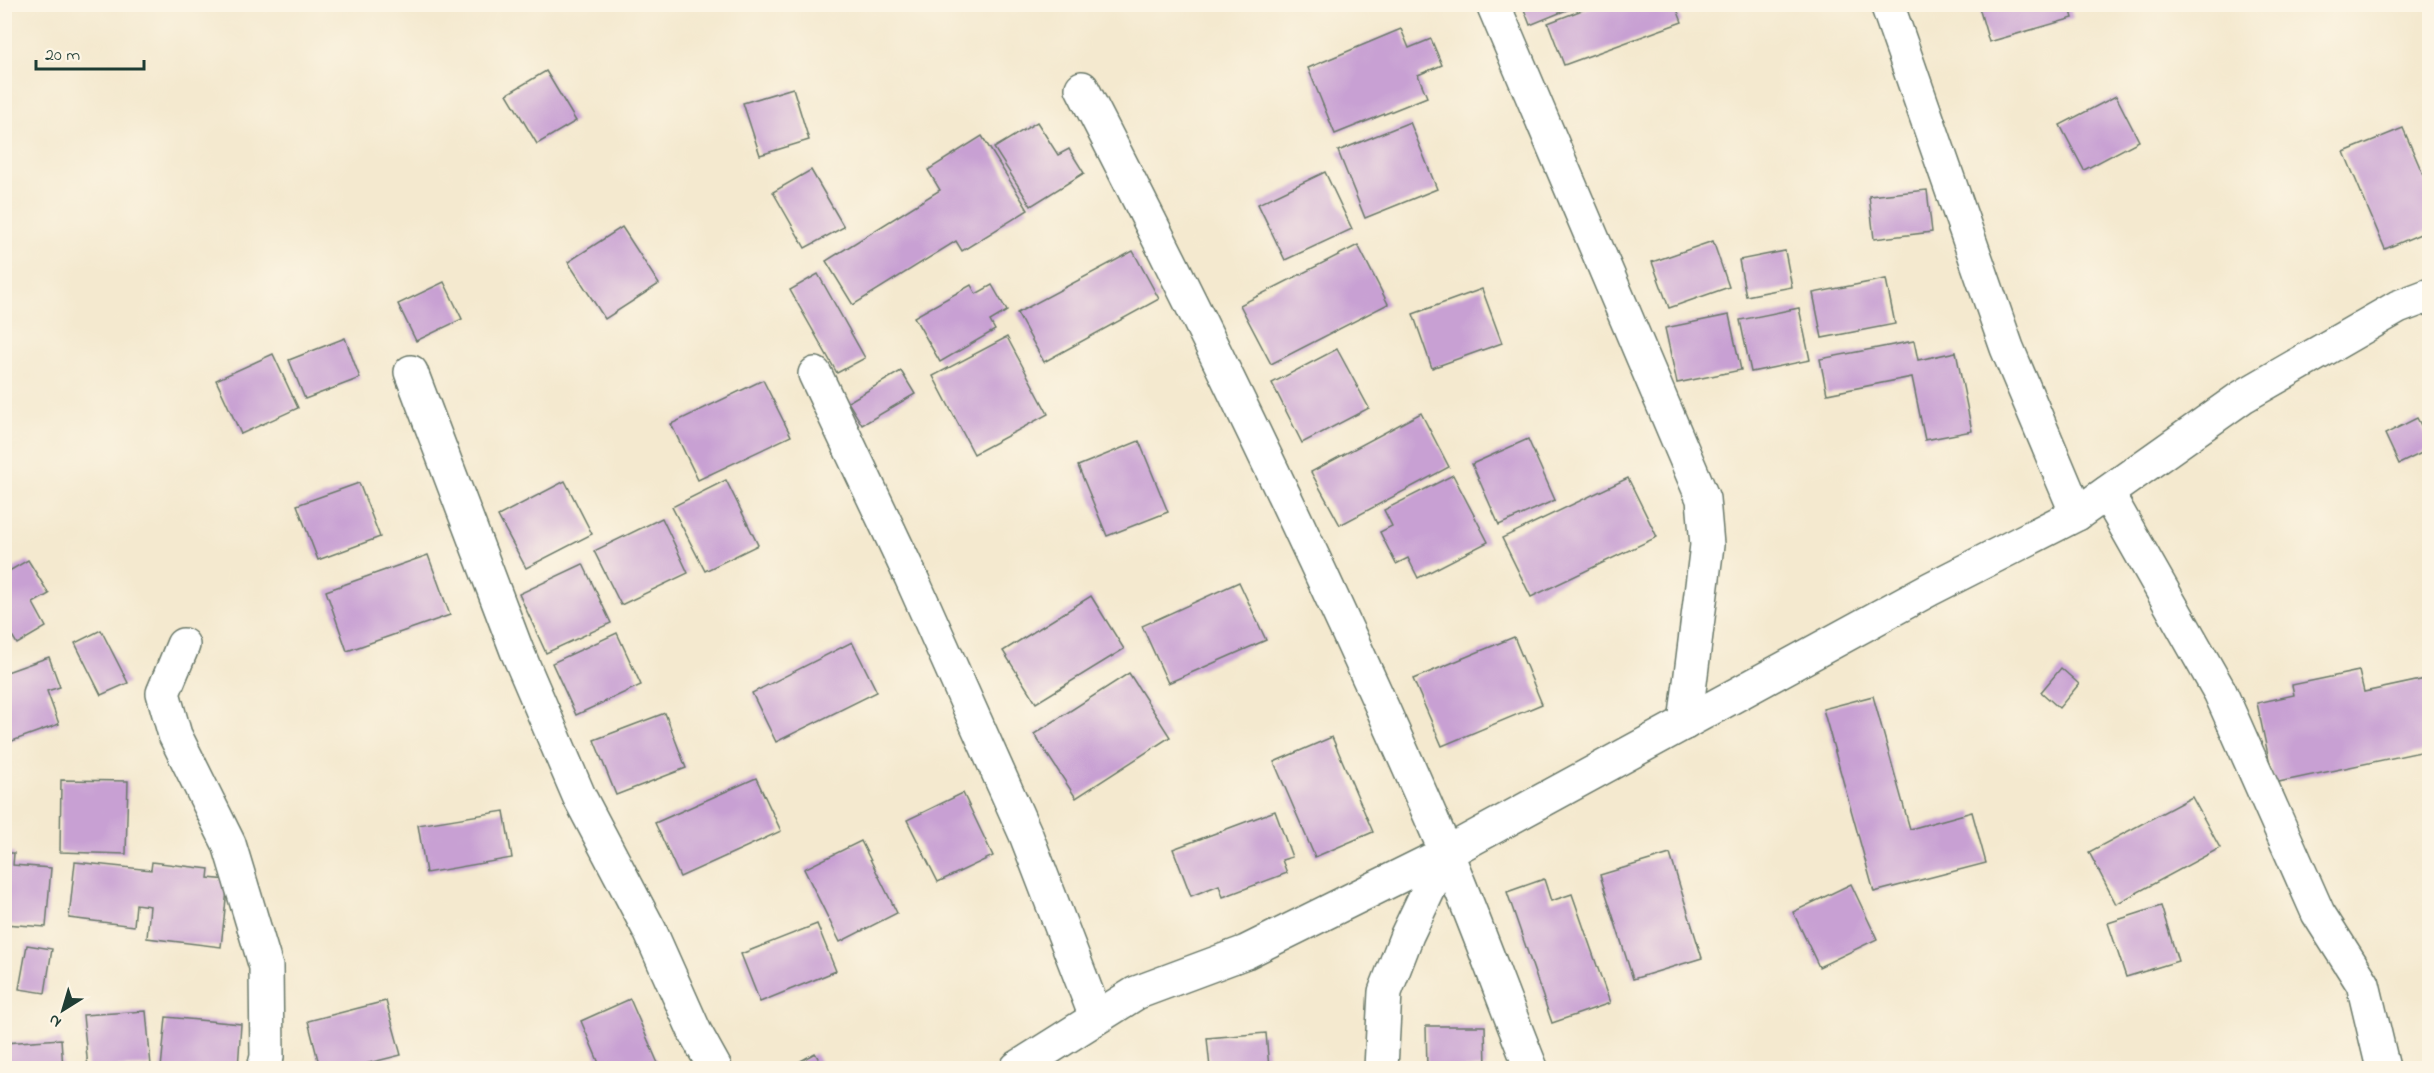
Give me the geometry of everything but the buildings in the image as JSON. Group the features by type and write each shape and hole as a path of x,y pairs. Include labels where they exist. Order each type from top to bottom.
{"street":[{"path":"1493,4 1703,499 1707,545 1685,723"},
{"path":"1887,4 2007,348 2077,514"},
{"path":"1082,88 1182,284 1332,600 1446,853 1531,1068"},
{"path":"1017,1068 1136,993 1246,952 1446,853 1930,589 2077,514 2242,397 2398,307 2430,295"},
{"path":"411,372 517,651 579,796 650,931 695,1032 715,1068"},
{"path":"815,374 911,577 1026,835 1096,1017"},
{"path":"2107,493 2220,692 2318,913 2363,984 2383,1068"},
{"path":"183,645 163,693 175,735 230,844 266,967 267,1057 264,1068"},
{"path":"1381,1068 1385,992 1407,935 1446,853"}]}
